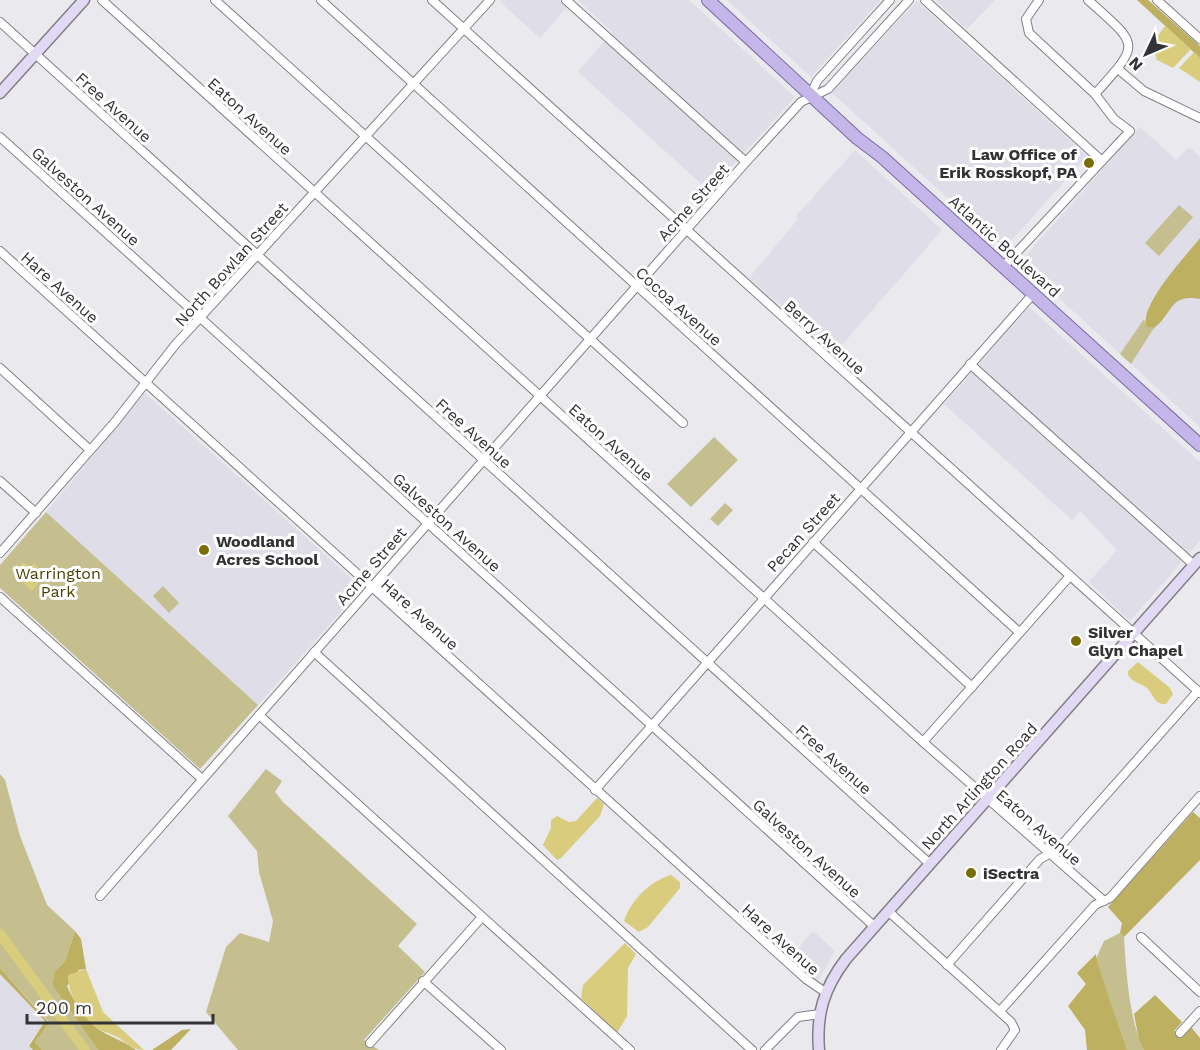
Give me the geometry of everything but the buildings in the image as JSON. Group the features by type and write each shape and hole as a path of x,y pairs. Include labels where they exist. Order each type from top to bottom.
{"main road":[{"path":"0,93 84,0"},
{"name":"Atlantic Boulevard","path":"708,0 810,96 1004,267 1200,445"},
{"name":"North Arlington Road","path":"819,1050 820,1014 825,992 839,968 1197,562"}],"street":[{"name":"Eaton Avenue","path":"102,0 923,742 1104,901"},
{"path":"215,0 683,423"},
{"name":"Cocoa Avenue","path":"321,0 1019,632"},
{"name":"Berry Avenue","path":"432,0 1199,692"},
{"name":"North Bowlan Street","path":"0,553 201,317 490,0"},
{"path":"566,0 746,162"},
{"path":"810,96 818,81 890,0"},
{"path":"810,96 828,89 909,0"},
{"path":"925,0 1102,161"},
{"path":"1004,267 1130,131 1114,119 1095,94 1029,33 1026,19 1039,0"},
{"path":"1088,0 1128,38 1129,47 1126,60 1095,94"},
{"path":"1156,0 1200,39"},
{"name":"Free Avenue","path":"0,22 930,864"},
{"path":"1118,69 1144,91 1200,118"},
{"name":"Acme Street","path":"99,896 482,459 746,162 801,102 810,96"},
{"name":"Galveston Avenue","path":"0,137 875,927"},
{"name":"Hare Avenue","path":"0,251 813,986 825,992"},
{"name":"Pecan Street","path":"595,790 1033,294"},
{"path":"970,364 1197,562"},
{"path":"0,368 90,450"},
{"path":"0,481 36,513"},
{"path":"813,542 972,687"},
{"path":"923,742 1069,577"},
{"path":"0,597 202,779"},
{"path":"314,652 752,1050"},
{"path":"947,965 1040,859 1058,849 1199,692"},
{"path":"259,715 630,1050"},
{"path":"1000,1011 1095,906 1110,898 1200,796"},
{"path":"888,911 1011,1022 1014,1030 1003,1049"},
{"path":"370,1043 482,917"},
{"path":"1141,937 1200,992"},
{"path":"423,981 501,1050"},
{"path":"1180,1033 1200,1011"},
{"path":"765,1050 798,1017 820,1014"}],"shaded area":[{"path":"502,0 573,0 540,38 500,2"},
{"path":"578,0 689,0 795,97 709,191 578,72 612,32"},
{"path":"727,0 881,0 811,77"},
{"path":"935,0 995,0 967,29"},
{"path":"1137,0 1148,0 1200,46 1200,58"},
{"path":"917,1 1087,156 1004,249 831,92"},
{"path":"1165,26 1191,49 1173,68 1157,60 1152,44"},
{"path":"1194,52 1200,58 1200,82 1179,68"},
{"path":"1140,127 1176,160 1189,147 1200,157 1200,238 1152,300 1144,319 1120,354 1020,262"},
{"path":"855,150 942,230 835,353 749,278 798,219 796,216"},
{"path":"1200,238 1200,299 1190,298 1177,302 1154,328 1146,326 1146,317 1157,293"},
{"path":"1186,296 1200,299 1200,427 1131,364 1154,328 1165,319 1173,303"},
{"path":"1029,307 1200,462 1200,541 1130,621 1089,582 1117,550 1080,511 1072,520 944,404"},
{"name":"Woodland Acres School","path":"145,393 362,588 258,705 46,512"},
{"path":"23,562 30,567 34,563 46,575 32,591 20,580 23,575 17,569"},
{"path":"1138,662 1170,688 1173,694 1166,704 1158,702 1147,688 1128,675 1128,671"},
{"path":"597,798 604,804 600,816 557,860 543,845 551,828 551,820 557,816 569,822 576,821"},
{"path":"1193,812 1200,818 1200,860 1124,937 1120,933 1122,923 1108,907"},
{"path":"671,875 680,882 680,888 648,927 639,932 624,921 631,906 642,892"},
{"path":"75,931 81,939 86,969 79,970 67,986 80,1009 93,1025 136,1050 98,1050 52,985 55,971 65,961"},
{"path":"813,931 835,951 817,982 791,957"},
{"path":"625,943 636,954 628,968 627,1016 617,1033 581,998 583,985"},
{"path":"1096,954 1127,1050 1087,1050 1085,1030 1068,1006 1086,984 1077,973"},
{"path":"0,968 49,1023 35,1042 42,1050 33,1050 29,1046 45,1021 0,974"},
{"path":"86,969 103,1012 144,1050 134,1048 97,1028 81,1011 70,990 68,975"},
{"path":"0,974 45,1021 30,1042 29,1046 33,1050 0,1050"},
{"path":"1155,995 1182,1022 1174,1031 1182,1037 1191,1027 1200,1038 1200,1050 1144,1050 1139,1040 1134,1014"},
{"path":"191,1029 171,1050 152,1050 182,1030"}],"green space":[{"path":"1179,205 1193,217 1159,256 1145,243"},
{"path":"1144,319 1146,325 1154,328 1131,364 1120,354"},
{"path":"714,437 738,460 691,507 667,484"},
{"path":"725,503 733,510 718,526 710,519"},
{"name":"Warrington Park","path":"46,512 258,705 200,769 0,588 0,565"},
{"path":"163,586 179,603 169,613 153,596"},
{"path":"266,769 282,781 275,792 283,802 417,924 398,946 425,972 364,1040 379,1050 238,1050 206,1012 226,947 240,933 269,942 273,921 259,872 257,851 228,816"},
{"path":"0,774 5,780 20,836 47,905 75,931 65,961 55,971 52,985 98,1050 42,1050 35,1042 49,1022 0,968"},
{"path":"1120,933 1124,937 1132,1010 1144,1050 1127,1050 1095,961 1104,941"}],"waterway":[{"path":"0,934 85,1050"}],"place":[{"name":"Law Office of Erik Rosskopf, PA","path":"1089,163"},
{"name":"Woodland Acres School","path":"204,550"},
{"name":"Silver Glyn Chapel","path":"1076,641"},
{"name":"iSectra","path":"971,873"}]}
